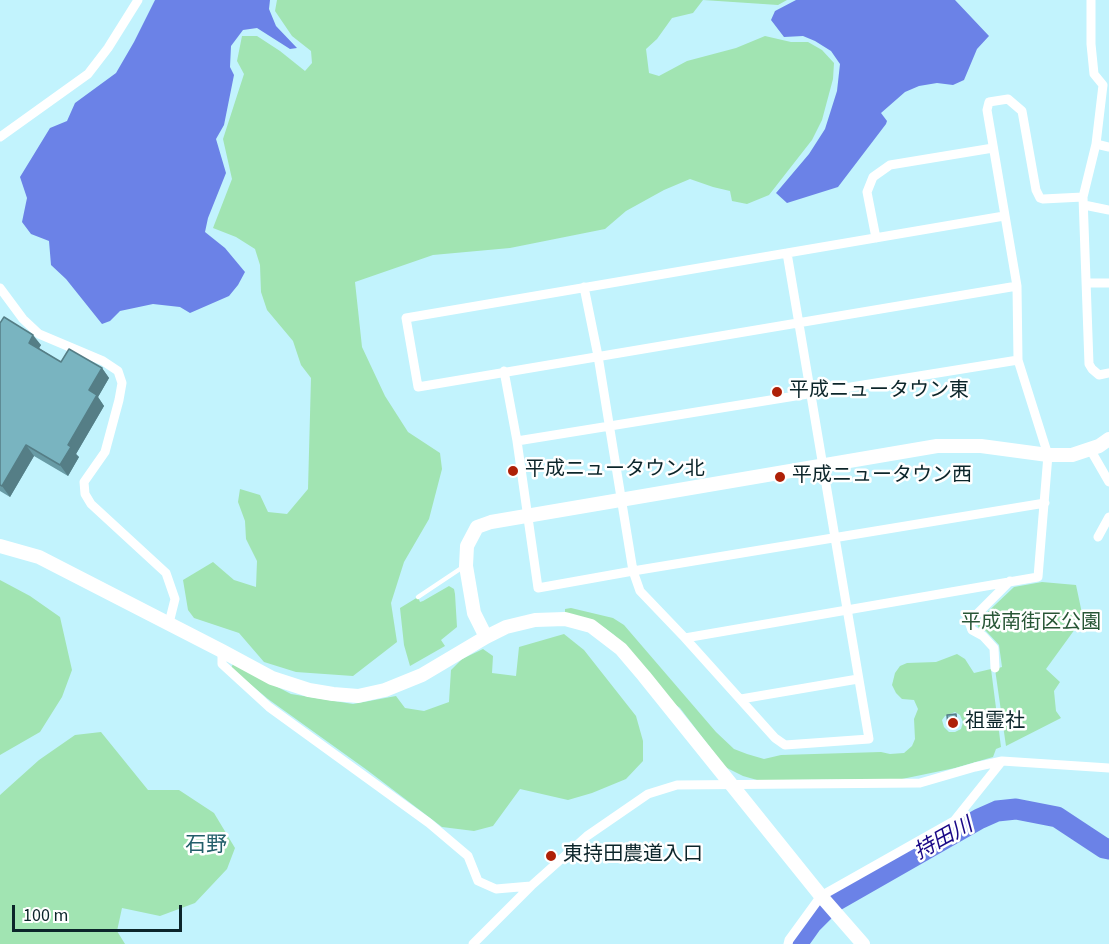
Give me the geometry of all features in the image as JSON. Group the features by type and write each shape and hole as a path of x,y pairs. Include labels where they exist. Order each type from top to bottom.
{"street":[{"path":"0,137 88,74 108,48 138,0"},
{"path":"1091,0 1094,74 1103,85 1096,144 1083,201 1089,364 1099,375 1109,373"},
{"path":"685,638 1038,576 1048,455 1018,360 1017,286 987,105 992,100 1004,98 1012,101 1024,116 1037,194 1043,199 1083,201 1109,210"},
{"path":"1096,144 1109,147"},
{"path":"876,238 867,192 873,177 890,165 993,148"},
{"path":"1004,216 406,318 418,387 1017,286"},
{"path":"584,287 598,356 633,571 640,591 775,738 785,745 869,739 787,253"},
{"path":"1087,283 1109,284"},
{"path":"0,288 23,320 39,334 103,361 118,371 122,383 119,400 105,452 84,482 85,494 91,504 166,573 175,599 169,623"},
{"path":"517,441 1018,360"},
{"path":"504,371 517,441 538,588 1045,503"},
{"path":"486,637 474,613 466,565 467,546 477,527 491,522 937,446 981,446 1048,455 1072,455 1099,446 1109,439"},
{"path":"1090,449 1109,482"},
{"path":"1098,537 1109,517"},
{"path":"0,546 39,557 272,678 309,690 333,694 358,696 385,690 422,675 506,627 535,620 565,619 591,626 621,650 863,944"},
{"path":"995,668 994,648 983,636 972,630 969,622 1010,581"},
{"path":"222,651 222,664 269,707 429,823 468,856 478,881 496,889 531,886"},
{"path":"741,699 858,679"},
{"path":"788,944 823,898 954,821 1002,761"},
{"path":"473,944 531,886 587,836 648,794 677,785 920,783 975,766 1002,761 1109,768"}],"lane":[{"path":"418,597 466,565"}],"green space":[{"path":"277,0 703,0 693,13 672,18 657,39 646,49 649,73 659,76 687,61 736,48 765,36 791,42 808,42 822,50 834,63 833,79 822,120 812,140 769,195 747,204 732,201 730,191 690,179 626,211 605,229 510,248 433,255 355,282 362,347 385,396 408,432 440,453 442,469 429,519 404,562 391,603 397,642 353,676 296,672 264,662 239,633 194,618 188,610 183,580 213,562 234,580 256,587 257,561 246,539 245,521 238,502 240,489 260,495 268,512 287,514 308,489 311,378 301,365 293,341 267,310 261,292 260,265 255,249 236,237 213,228 232,179 223,139 244,74 237,61 242,36 257,36 305,71 312,63 311,51 292,36 275,11"},
{"path":"703,0 787,0 778,5"},
{"path":"0,580 30,596 60,617 72,670 62,697 40,732 0,755"},
{"name":"平成南街区公園","path":"1042,582 1076,585 1083,618 1046,669 1060,682 1054,691 1056,711 1061,718 1006,746 995,669 1002,667 999,645 986,631 978,627 977,622 1014,587"},
{"path":"449,586 454,589 455,594 457,627 441,640 445,646 410,666 404,645 400,608 418,597 420,602 423,601"},
{"path":"571,608 613,618 624,625 716,732 734,749 747,754 764,759 781,755 904,753 912,746 915,739 914,719 918,709 914,700 902,699 896,693 892,685 895,673 900,666 907,663 936,662 957,654 965,659 974,673 991,669 1001,747 996,749 993,757 902,779 757,780 743,776 725,767 680,708 669,700 614,635 603,627 567,615 565,609","holes":["955,712 960,715 963,722 961,729 949,732 942,720 945,716"]},
{"path":"564,634 584,650 636,716 643,741 643,761 626,779 568,800 520,789 493,826 474,831 442,827 268,699 231,668 233,664 291,694 353,704 396,696 405,708 424,711 449,702 451,670 462,659 483,649 493,656 492,673 516,676 519,647"},
{"path":"101,732 148,790 179,790 214,813 235,848 227,869 195,903 160,916 122,908 117,931 125,944 0,944 0,795 39,760 75,735"}],"water":[{"path":"155,0 270,0 269,9 276,26 297,48 290,49 257,28 243,30 231,46 230,67 234,75 224,125 216,139 226,173 208,218 205,232 225,248 245,272 238,285 229,296 190,313 180,307 153,304 120,311 110,321 102,324 66,279 51,265 49,241 31,234 22,222 27,198 20,177 50,128 67,121 75,103 116,73"},
{"path":"796,0 955,0 989,36 977,49 964,80 953,85 937,83 919,86 905,92 881,113 887,121 886,124 838,187 787,203 776,193 809,154 825,129 837,91 840,64 831,51 815,41 803,36 784,37 771,20 775,11"}],"building":[{"path":"4,317 33,335 29,343 61,362 69,349 102,368 89,390 97,395 68,445 71,447 60,465 26,445 2,486 0,485 0,323"},
{"path":"956,714 956,725 948,726 947,715"}],"waterway":[{"name":"持田川","path":"797,944 812,923 832,903 997,811 1016,809 1057,817 1109,849"}],"place":[{"name":"平成ニュータウン東","path":"777,392"},
{"name":"平成ニュータウン北","path":"513,471"},
{"name":"平成ニュータウン西","path":"780,477"},
{"name":"祖霊社","path":"953,723"},
{"name":"東持田農道入口","path":"551,856"}],"district":[{"name":"石野","path":"206,846"}]}
